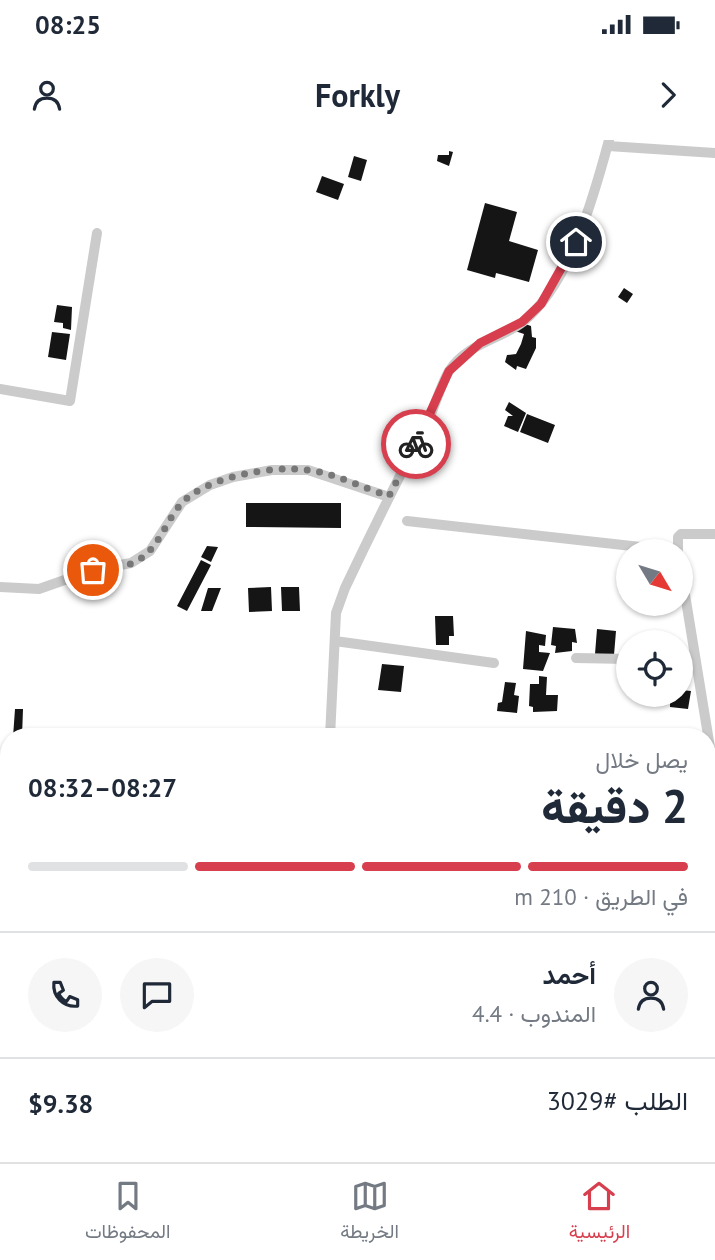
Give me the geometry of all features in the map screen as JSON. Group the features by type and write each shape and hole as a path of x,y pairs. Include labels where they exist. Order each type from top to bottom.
{"street":[{"path":"330,728 335,613 449,371 480,343 522,322 546,297 591,206 608,143 715,153"},
{"path":"0,389 70,401 97,233"},
{"path":"0,587 39,589 93,570 131,563 150,551 182,502 210,485 233,477 308,470 389,496"},
{"path":"407,521 616,544"},
{"path":"678,539 681,534 715,534"},
{"path":"689,616 708,728"},
{"path":"335,641 495,663"},
{"path":"576,658 616,659"}],"building":[{"path":"449,151 453,152 449,166 437,161 438,155 449,155"},
{"path":"354,156 367,160 361,181 348,177"},
{"path":"322,176 344,184 338,200 316,192"},
{"path":"485,203 517,212 509,241 538,250 529,282 496,273 495,278 467,270"},
{"path":"624,288 633,294 627,303 618,297"},
{"path":"57,305 72,307 71,330 63,328 63,323 54,322"},
{"path":"522,323 531,326 532,337 536,338 536,348 526,369 517,366 516,370 505,362 507,355 516,354 521,344 524,334 515,331"},
{"path":"52,332 70,334 66,360 48,357"},
{"path":"509,402 526,413 518,432 504,426 508,416 513,416 505,410"},
{"path":"527,414 555,425 548,443 520,432"},
{"path":"246,503 341,503 341,528 246,527"},
{"path":"207,546 218,547 211,562 201,557"},
{"path":"201,560 211,565 187,611 177,606"},
{"path":"271,587 272,611 249,612 248,588"},
{"path":"281,587 299,587 300,611 282,611"},
{"path":"208,588 221,588 212,611 201,611"},
{"path":"435,616 453,616 454,636 449,636 449,645 436,645"},
{"path":"553,627 575,629 577,643 572,642 572,651 555,653 556,646 551,645"},
{"path":"597,629 616,631 614,655 595,654"},
{"path":"526,631 546,635 545,646 539,645 539,652 550,653 543,671 523,669"},
{"path":"382,664 404,666 401,692 378,690"},
{"path":"539,676 547,677 546,695 558,695 557,711 533,712 533,707 529,706 530,684 539,684"},
{"path":"505,682 516,683 514,695 519,696 517,713 497,711 498,703 502,702"},
{"path":"15,709 23,709 22,728 14,728"}],"way so far":[{"path":"93,570 131,563 140,558 150,551 182,502 210,485 233,477 272,470 308,470 389,496 416,444"}],"route":[{"path":"416,444 449,371 460,358 480,343 522,322 541,304 576,242"}]}
